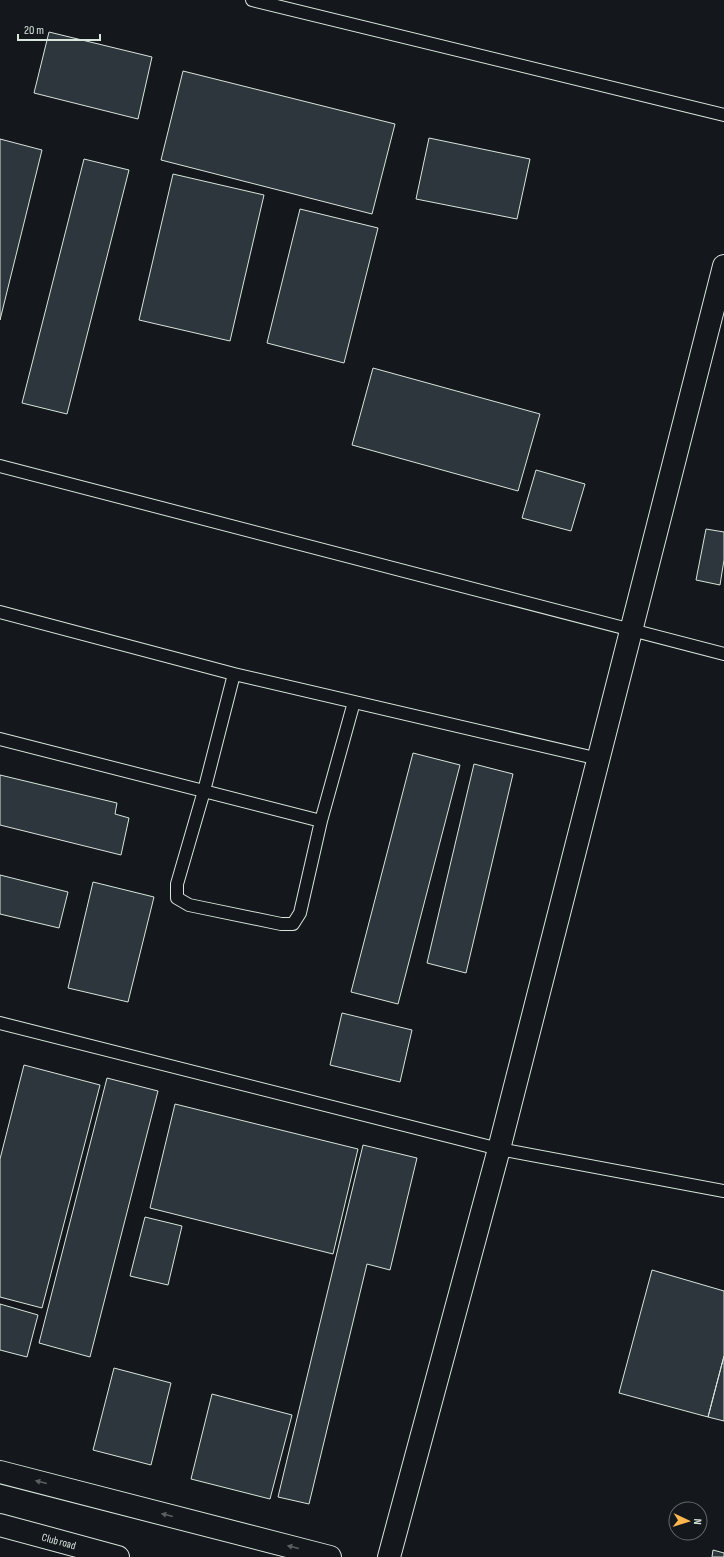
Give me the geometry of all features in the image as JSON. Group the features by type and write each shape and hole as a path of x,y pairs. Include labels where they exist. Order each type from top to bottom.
{"street":[{"path":"389,1557 499,1149 724,266"},
{"path":"0,1472 330,1557"},
{"name":"Club road","path":"0,1525 118,1557"}],"lane":[{"path":"252,0 724,115"},
{"path":"0,466 724,654"},
{"path":"0,612 234,674 599,759"},
{"path":"234,674 204,791 177,884 177,898 189,905 281,924 293,924 300,913 321,821 354,702"},
{"path":"0,739 321,821"},
{"path":"0,1023 499,1149 724,1191"}],"building":[{"path":"49,32 152,57 138,119 34,93"},
{"path":"183,71 395,124 372,214 161,160"},
{"path":"429,138 530,159 517,219 416,199"},
{"path":"0,139 42,150 0,320"},
{"path":"84,159 129,170 67,414 22,403"},
{"path":"173,174 264,195 230,341 139,320"},
{"path":"300,209 378,228 344,363 267,343"},
{"path":"373,368 540,414 518,491 352,445"},
{"path":"536,470 585,484 571,531 522,518"},
{"path":"706,529 724,532 724,560 720,585 696,580"},
{"path":"413,753 460,765 398,1004 351,992"},
{"path":"474,764 513,774 466,973 427,963"},
{"path":"0,775 117,803 115,814 129,818 121,855 0,825"},
{"path":"0,875 68,892 59,928 0,914"},
{"path":"93,882 154,897 128,1002 68,988"},
{"path":"342,1013 412,1030 400,1082 330,1065"},
{"path":"24,1065 100,1085 42,1308 0,1297 0,1159"},
{"path":"107,1078 158,1091 90,1357 39,1343"},
{"path":"175,1104 358,1149 333,1254 150,1208"},
{"path":"363,1145 417,1158 390,1270 367,1264 309,1504 278,1497"},
{"path":"145,1217 182,1226 168,1285 130,1276"},
{"path":"652,1270 724,1291 724,1356 708,1417 619,1393"},
{"path":"0,1304 38,1315 27,1357 0,1350"},
{"path":"724,1356 724,1421 708,1417"},
{"path":"114,1368 171,1383 151,1465 93,1450"},
{"path":"212,1394 292,1415 270,1499 191,1479"},
{"path":"713,1550 724,1553 724,1557 712,1557"}]}
